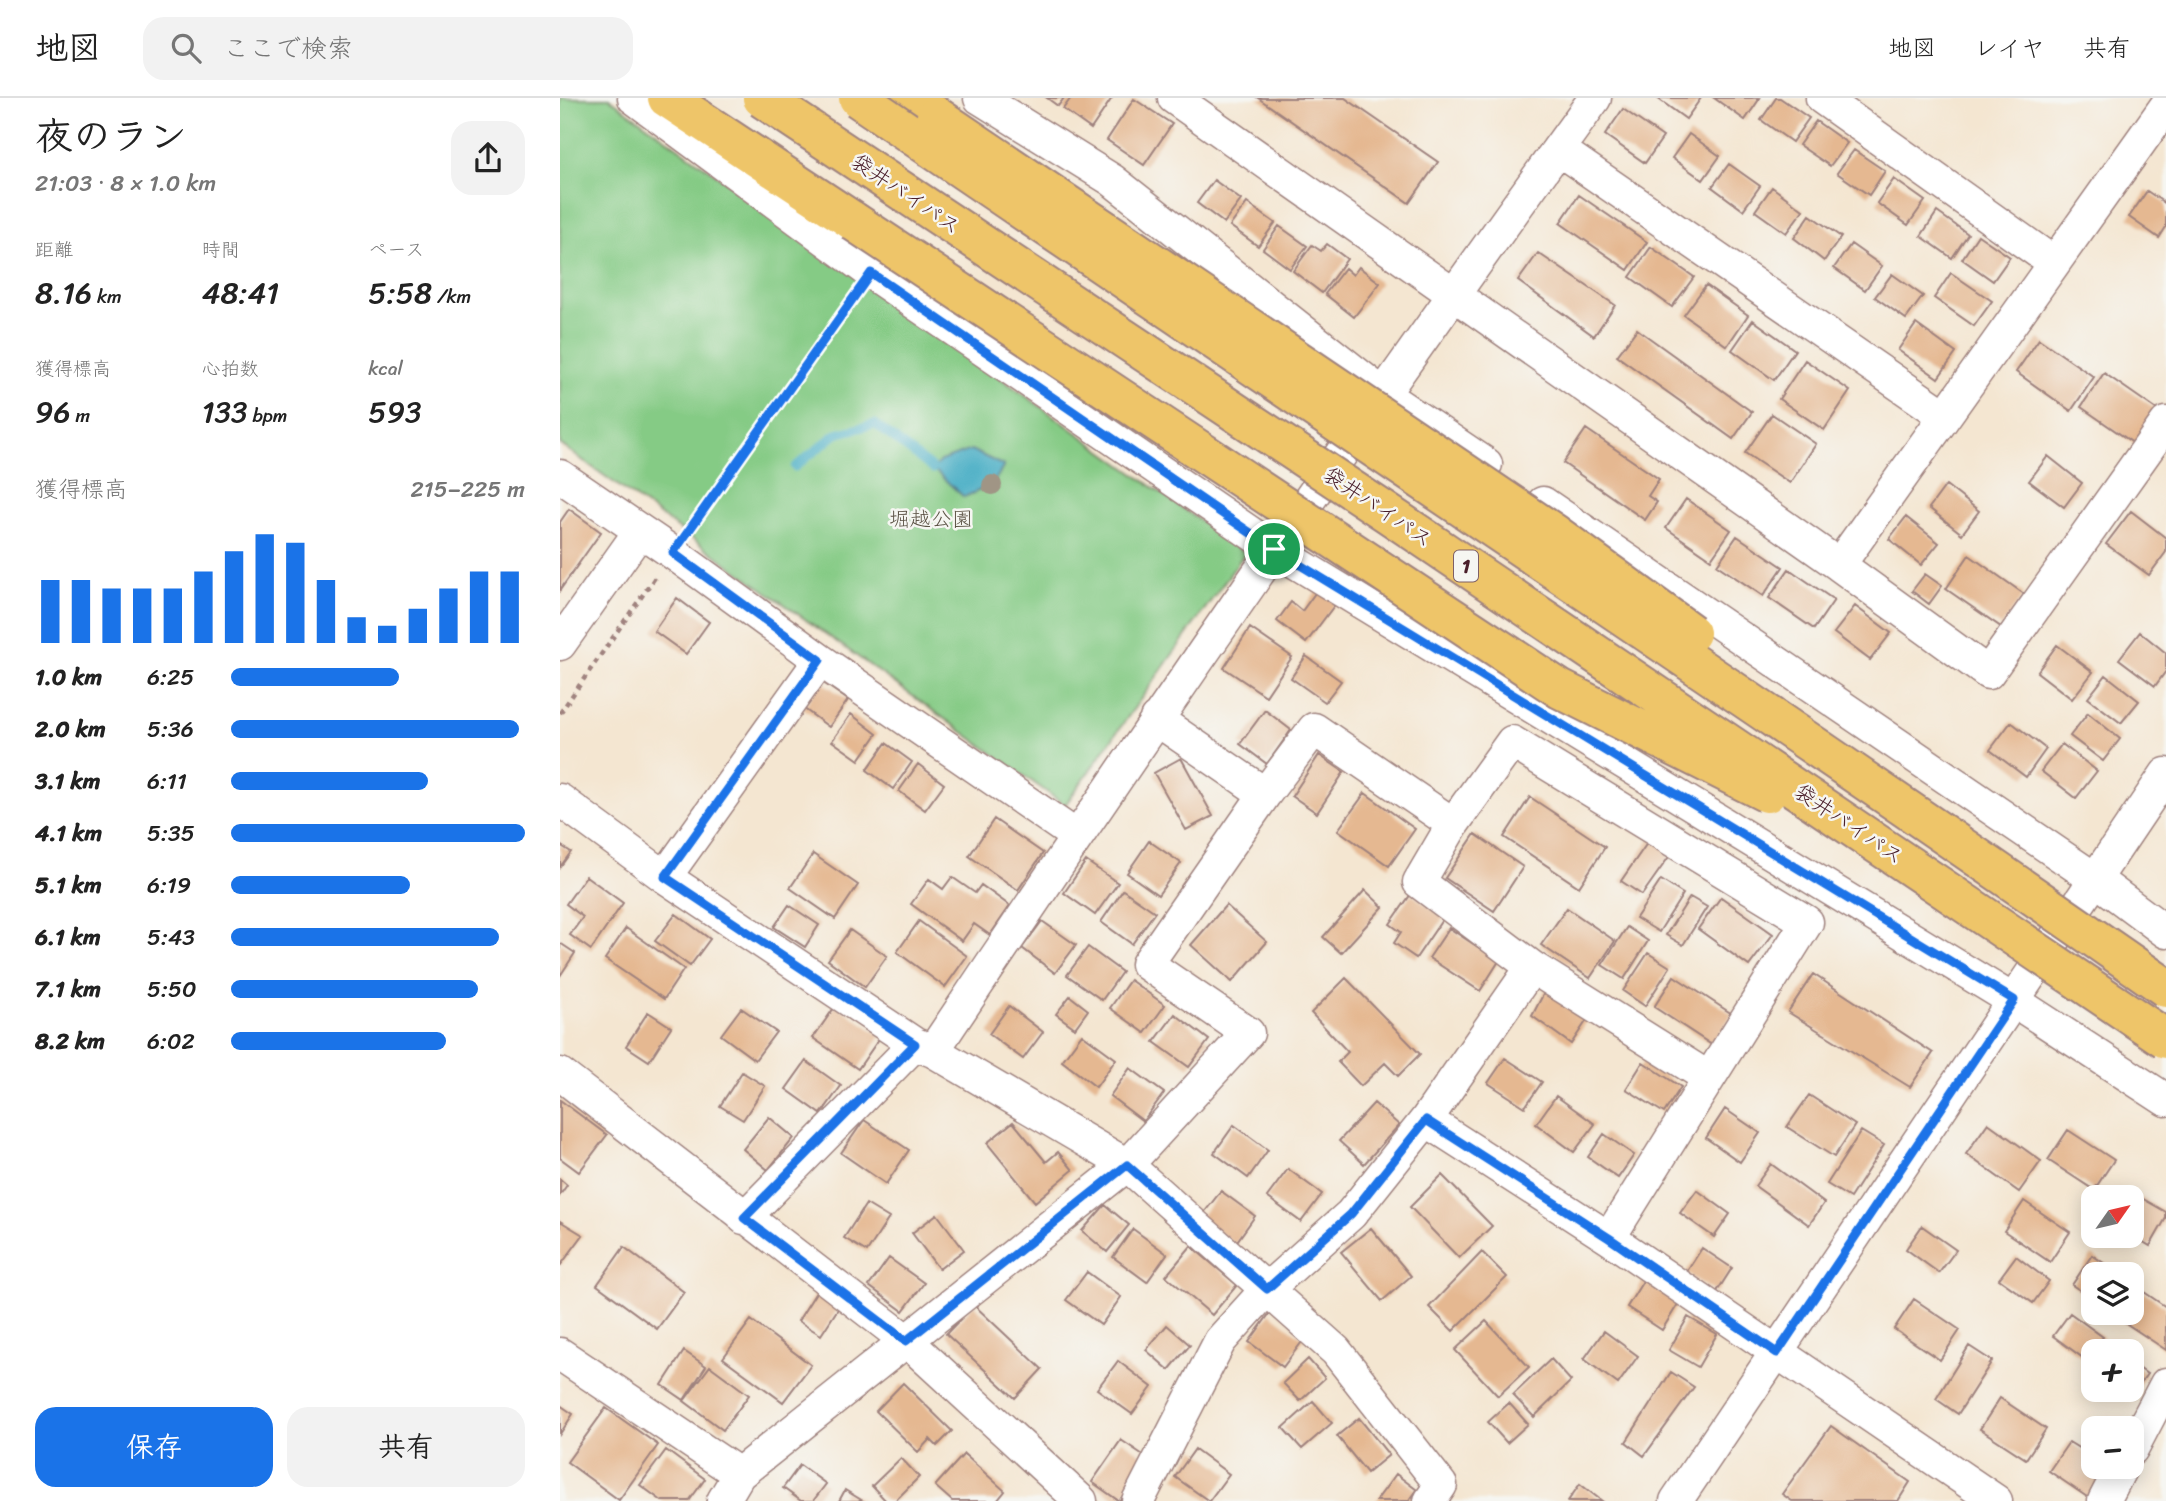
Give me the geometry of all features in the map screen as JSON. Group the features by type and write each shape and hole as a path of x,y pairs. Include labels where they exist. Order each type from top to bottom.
{"highway":[{"path":"667,98 1560,689 1784,802 1960,918 2098,993"},
{"name":"袋井バイパス","path":"762,98 1410,528 2166,1039"},
{"name":"1","path":"858,98 1220,346 1978,857 2166,988"},
{"path":"923,107 1555,534 2043,888 2122,957"}],"street":[{"path":"634,98 871,273 1274,549 2014,1000 2166,1100"},
{"path":"980,98 1112,180 1384,395 2095,879 2166,932"},
{"path":"1174,98 1839,565 1988,673 2166,423"},
{"path":"744,1218 924,1047 1076,836 1274,549 1595,98"},
{"path":"1822,98 2054,263"},
{"path":"1839,565 2166,106"},
{"path":"1558,149 1945,416"},
{"path":"560,476 673,553 820,660 1076,836"},
{"path":"560,644 640,531"},
{"path":"665,877 820,660"},
{"path":"1156,719 1265,794"},
{"path":"723,1501 739,1474 1127,1165 1248,1032 1147,964 1265,794 1314,729 1454,824"},
{"path":"1609,1238 1807,922 1512,742 1454,824 1419,882 1532,967 1709,1078"},
{"path":"1676,1501 2166,774"},
{"path":"560,800 665,877 924,1047 1127,1165 1336,1351 1441,1485 1430,1501"},
{"path":"1138,1501 1220,1341 1267,1289 1351,1214 1426,1120 1532,967"},
{"path":"560,1074 906,1341 1081,1501"},
{"path":"1426,1120 1609,1238 1996,1501"},
{"path":"560,1354 739,1474"},
{"path":"2144,1426 2166,1384"},
{"path":"2104,1501 2115,1479"}],"path":[{"path":"560,713 871,273"}],"green space":[{"name":"堀越公園","path":"560,98 609,98 1245,553 1065,805 560,444"}],"water":[{"path":"971,450 1004,466 992,485 964,497 933,469 940,461"}],"building":[{"path":"1047,98 1064,98 1058,106"},
{"path":"1071,98 1112,98 1091,129 1063,109"},
{"path":"1258,98 1345,98 1438,162 1409,203"},
{"path":"1657,98 1701,98 1686,119"},
{"path":"1714,98 1760,98 1745,120"},
{"path":"1776,98 1809,118 1792,142 1761,120"},
{"path":"1134,99 1172,124 1144,165 1107,140"},
{"path":"1623,109 1663,137 1645,163 1605,135"},
{"path":"1816,121 1847,143 1830,166 1799,145"},
{"path":"1689,134 1720,156 1703,180 1672,158"},
{"path":"1854,150 1885,171 1869,195 1837,173"},
{"path":"1729,164 1760,186 1743,210 1712,187"},
{"path":"1894,179 1925,201 1908,225 1877,203"},
{"path":"1214,180 1241,200 1224,223 1197,203"},
{"path":"1772,187 1803,210 1786,233 1755,211"},
{"path":"2147,191 2166,204 2166,227 2159,238 2129,217"},
{"path":"1579,195 1647,242 1628,270 1560,223"},
{"path":"1247,203 1275,223 1258,246 1230,226"},
{"path":"1937,212 1968,234 1952,258 1921,236"},
{"path":"1810,215 1841,237 1824,261 1794,238"},
{"path":"1279,226 1307,246 1290,269 1263,249"},
{"path":"1978,235 2010,257 1993,281 1962,259"},
{"path":"1327,244 1347,259 1322,293 1293,271 1312,245 1321,251"},
{"path":"1851,244 1882,266 1865,290 1834,268"},
{"path":"1651,247 1694,277 1672,307 1630,277"},
{"path":"1538,253 1615,305 1594,336 1518,281"},
{"path":"1359,267 1380,283 1354,317 1325,294 1345,268 1353,275"},
{"path":"1951,273 1992,301 1974,326 1934,298"},
{"path":"1892,274 1923,296 1906,319 1875,297"},
{"path":"1706,285 1748,315 1727,346 1684,315"},
{"path":"1753,320 1795,350 1774,380 1732,350"},
{"path":"1916,324 1956,353 1938,378 1898,350"},
{"path":"1637,329 1752,412 1733,439 1617,356"},
{"path":"2039,339 2094,377 2071,411 2016,372"},
{"path":"1805,360 1850,391 1824,430 1779,399"},
{"path":"2104,373 2160,412 2136,445 2081,407"},
{"path":"1772,414 1816,444 1790,483 1745,453"},
{"path":"1586,429 1659,479 1648,496 1657,502 1645,520 1563,463"},
{"path":"2048,456 2082,483 2064,507 2029,481"},
{"path":"1946,485 1979,511 1962,534 1929,508"},
{"path":"1686,499 1731,530 1711,559 1666,528"},
{"path":"569,509 601,532 560,590 560,522"},
{"path":"2131,511 2166,538 2166,552 2149,575 2106,544"},
{"path":"1906,517 1939,543 1921,565 1889,539"},
{"path":"1737,536 1783,567 1763,596 1717,565"},
{"path":"1969,555 2024,594 2001,627 1946,589"},
{"path":"1789,569 1834,600 1814,629 1769,598"},
{"path":"1925,574 1942,586 1929,604 1912,591"},
{"path":"1318,589 1336,603 1306,643 1277,621 1291,602 1302,611"},
{"path":"677,598 709,622 686,654 654,631"},
{"path":"1855,606 1891,633 1870,660 1834,633"},
{"path":"1250,628 1292,657 1266,696 1224,668"},
{"path":"2140,632 2166,653 2166,671 2155,686 2119,659"},
{"path":"2057,645 2093,672 2072,699 2037,672"},
{"path":"1306,656 1341,681 1325,702 1291,678"},
{"path":"2106,675 2139,701 2121,723 2088,698"},
{"path":"822,682 848,700 829,727 803,708"},
{"path":"1265,710 1291,730 1267,764 1240,744"},
{"path":"2088,713 2120,739 2103,761 2070,736"},
{"path":"851,714 877,734 859,760 832,741"},
{"path":"2011,722 2046,749 2026,777 1990,750"},
{"path":"886,743 912,762 893,789 867,770"},
{"path":"2062,744 2097,771 2076,798 2041,771"},
{"path":"1319,755 1344,772 1317,813 1292,796"},
{"path":"1181,758 1213,816 1186,830 1154,773"},
{"path":"918,764 944,784 925,810 899,791"},
{"path":"1365,793 1415,829 1389,866 1338,830"},
{"path":"1530,797 1605,847 1579,887 1504,837"},
{"path":"994,819 1043,853 1018,890 969,856"},
{"path":"1475,834 1523,867 1494,911 1445,878"},
{"path":"1652,836 1673,851 1642,895 1621,881"},
{"path":"1149,841 1181,863 1158,895 1127,873"},
{"path":"560,845 571,852 560,867"},
{"path":"813,854 858,885 835,919 790,888"},
{"path":"1086,861 1118,883 1095,915 1064,893"},
{"path":"586,876 623,903 591,950 570,935 583,917 566,904"},
{"path":"952,877 975,893 981,885 1010,906 990,935 974,924 962,941 911,904 929,879 943,889"},
{"path":"1661,880 1683,894 1659,932 1636,918"},
{"path":"1123,890 1155,912 1132,944 1101,922"},
{"path":"1365,890 1383,907 1341,953 1323,937"},
{"path":"1411,894 1444,917 1416,958 1394,943 1401,932 1390,924"},
{"path":"1690,897 1707,907 1683,945 1666,935"},
{"path":"1721,897 1773,934 1749,966 1698,929"},
{"path":"789,905 819,925 805,947 774,927"},
{"path":"1226,905 1267,942 1232,982 1191,945"},
{"path":"1567,908 1615,941 1590,978 1541,945"},
{"path":"676,914 710,939 690,966 655,941"},
{"path":"919,921 967,956 945,987 897,952"},
{"path":"1042,921 1076,945 1055,973 1022,948"},
{"path":"1627,927 1648,941 1624,979 1602,965"},
{"path":"626,928 684,969 664,999 605,959"},
{"path":"1449,928 1499,961 1480,991 1429,958"},
{"path":"850,930 887,956 865,987 828,960"},
{"path":"560,943 575,953 560,976"},
{"path":"1088,947 1122,972 1102,1000 1067,975"},
{"path":"1648,953 1670,967 1645,1006 1623,991"},
{"path":"1813,974 1933,1053 1910,1087 1788,1012"},
{"path":"1674,976 1732,1014 1712,1045 1654,1007"},
{"path":"1346,978 1420,1054 1398,1076 1385,1063 1361,1086 1338,1062 1348,1052 1311,1013"},
{"path":"1130,980 1165,1005 1145,1033 1110,1008"},
{"path":"1546,989 1587,1020 1571,1044 1532,1016"},
{"path":"1070,996 1088,1010 1075,1028 1056,1014"},
{"path":"836,1005 881,1036 858,1069 813,1038"},
{"path":"1009,1006 1043,1032 1023,1059 989,1034"},
{"path":"741,1008 776,1032 755,1060 721,1035"},
{"path":"648,1012 671,1027 649,1061 626,1046"},
{"path":"1175,1014 1209,1040 1189,1067 1154,1042"},
{"path":"1082,1034 1116,1059 1096,1087 1062,1061"},
{"path":"1505,1058 1542,1082 1525,1107 1488,1083"},
{"path":"806,1061 841,1086 821,1114 786,1089"},
{"path":"1643,1062 1681,1087 1664,1113 1626,1089"},
{"path":"1130,1068 1164,1093 1143,1121 1110,1096"},
{"path":"742,1072 765,1086 743,1120 720,1106"},
{"path":"1809,1095 1855,1125 1834,1157 1787,1127"},
{"path":"1556,1096 1595,1124 1574,1152 1536,1124"},
{"path":"560,1100 607,1135 579,1172 560,1158"},
{"path":"1374,1103 1399,1125 1364,1164 1339,1141"},
{"path":"1725,1109 1760,1133 1740,1162 1706,1138"},
{"path":"769,1117 794,1138 768,1170 743,1149"},
{"path":"864,1120 909,1150 886,1184 841,1153"},
{"path":"1013,1122 1046,1162 1058,1152 1073,1170 1035,1202 987,1143"},
{"path":"1988,1123 2041,1161 2019,1192 1966,1154"},
{"path":"1234,1125 1268,1150 1248,1178 1214,1153"},
{"path":"2068,1130 2114,1160 2097,1185 2086,1185 2048,1160"},
{"path":"1861,1131 1884,1145 1850,1198 1827,1184"},
{"path":"1604,1134 1634,1155 1618,1178 1588,1157"},
{"path":"1771,1164 1824,1203 1809,1225 1755,1186"},
{"path":"1288,1169 1322,1194 1301,1222 1267,1197"},
{"path":"1442,1175 1492,1226 1459,1258 1410,1207"},
{"path":"560,1179 567,1185 560,1195"},
{"path":"1697,1190 1730,1214 1714,1237 1680,1213"},
{"path":"1221,1191 1255,1216 1235,1244 1200,1218"},
{"path":"2144,1199 2166,1212 2166,1218 2150,1246 2144,1242"},
{"path":"2024,1201 2070,1232 2050,1262 2004,1231"},
{"path":"866,1204 889,1218 867,1252 844,1238"},
{"path":"1105,1205 1129,1225 1107,1252 1082,1231"},
{"path":"937,1214 964,1250 939,1269 912,1233"},
{"path":"560,1221 583,1235 560,1266"},
{"path":"1922,1226 1956,1250 1939,1273 1906,1249"},
{"path":"1371,1228 1411,1276 1382,1301 1341,1252"},
{"path":"1133,1229 1167,1254 1147,1282 1113,1257"},
{"path":"1191,1246 1237,1285 1212,1315 1166,1276"},
{"path":"624,1247 684,1292 657,1329 597,1285"},
{"path":"1702,1248 1732,1268 1716,1293 1686,1273"},
{"path":"1482,1252 1507,1277 1453,1331 1429,1307"},
{"path":"2092,1255 2102,1262 2087,1262"},
{"path":"2016,1256 2049,1281 2033,1303 1999,1279"},
{"path":"889,1258 924,1283 903,1311 869,1286"},
{"path":"1087,1272 1121,1297 1101,1325 1066,1300"},
{"path":"2081,1272 2081,1291 2072,1285"},
{"path":"1643,1281 1678,1304 1662,1330 1627,1307"},
{"path":"820,1286 843,1301 821,1335 798,1321"},
{"path":"2144,1292 2166,1307 2166,1350 2128,1325 2144,1325"},
{"path":"1914,1299 1960,1330 1940,1360 1894,1329"},
{"path":"974,1305 1042,1369 1015,1398 946,1334"},
{"path":"1270,1313 1304,1339 1283,1367 1249,1342"},
{"path":"2070,1313 2081,1321 2081,1325 2086,1325 2103,1337 2081,1339 2081,1356 2053,1336"},
{"path":"1688,1317 1717,1334 1698,1367 1669,1350"},
{"path":"751,1320 811,1365 783,1402 723,1358"},
{"path":"1486,1321 1529,1367 1498,1396 1455,1350"},
{"path":"1167,1325 1190,1345 1169,1370 1146,1350"},
{"path":"1604,1331 1638,1356 1618,1384 1584,1359"},
{"path":"1969,1346 1992,1361 1958,1414 1936,1399"},
{"path":"684,1351 706,1366 684,1400 662,1385"},
{"path":"1308,1359 1325,1378 1300,1401 1283,1383"},
{"path":"1551,1359 1571,1381 1534,1417 1513,1395"},
{"path":"1118,1361 1152,1387 1132,1414 1097,1389"},
{"path":"710,1366 749,1395 723,1430 684,1401"},
{"path":"1671,1372 1694,1387 1644,1456 1626,1442"},
{"path":"903,1383 952,1431 937,1446 930,1439 918,1452 876,1411"},
{"path":"2000,1398 2046,1429 2026,1459 1980,1429"},
{"path":"1313,1401 1332,1423 1302,1449 1283,1428"},
{"path":"1509,1403 1528,1424 1507,1443 1488,1422"},
{"path":"560,1405 573,1414 560,1434"},
{"path":"606,1408 658,1445 619,1500 567,1462"},
{"path":"1359,1418 1389,1455 1367,1473 1337,1436"},
{"path":"1831,1426 1910,1482 1898,1501 1792,1501 1782,1494"},
{"path":"1121,1440 1149,1459 1119,1501 1092,1482"},
{"path":"2069,1442 2081,1450 2081,1479 2102,1479 2093,1501 2049,1471"},
{"path":"1195,1449 1229,1474 1209,1501 1175,1477"},
{"path":"666,1450 705,1479 689,1501 662,1501 640,1485"},
{"path":"964,1454 1005,1491 997,1501 952,1501 935,1486"},
{"path":"901,1458 919,1477 895,1501 886,1501 872,1486"},
{"path":"800,1465 826,1484 813,1501 801,1501 783,1488"},
{"path":"1396,1474 1417,1490 1409,1501 1376,1501"},
{"path":"1580,1484 1602,1501 1568,1501"},
{"path":"845,1490 863,1501 839,1501"}],"waterway":[{"path":"795,467 836,434 875,424 933,469"}],"route":[{"path":"871,273 1274,549 2014,1000 1777,1353 1609,1238 1426,1120 1351,1214 1267,1289 1127,1165 906,1341 744,1218 915,1044 665,877 820,660 673,553 871,273"}]}
